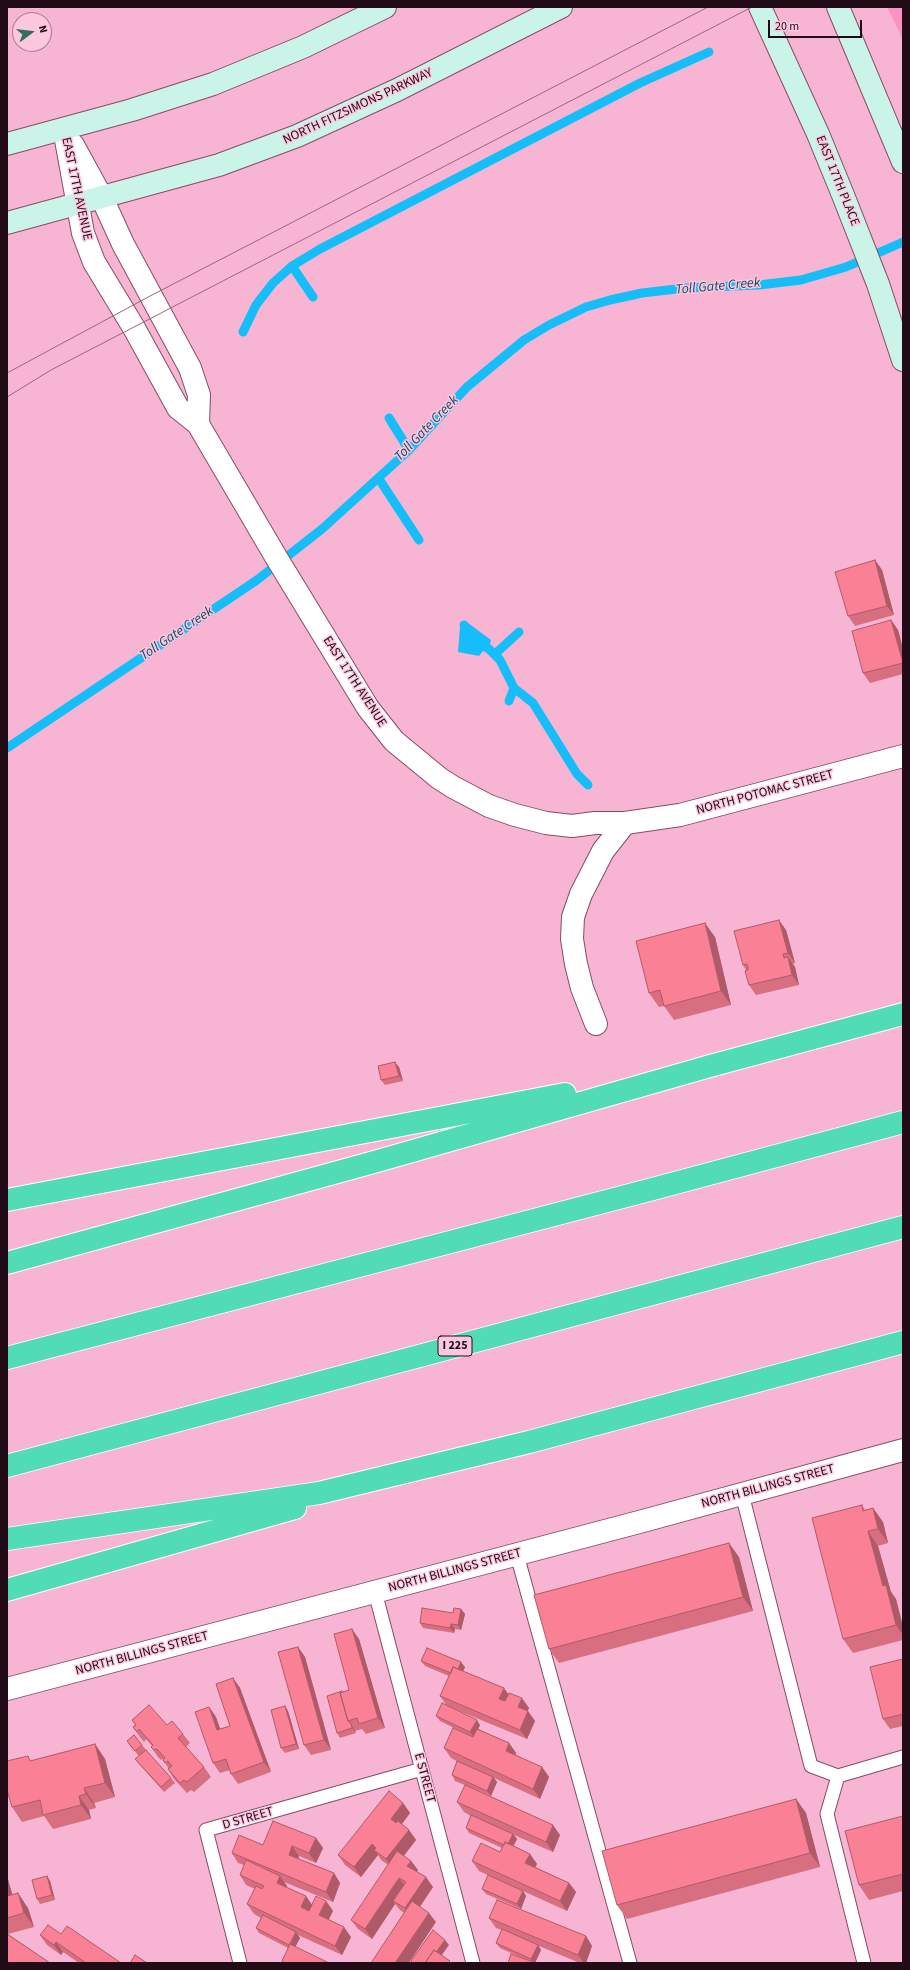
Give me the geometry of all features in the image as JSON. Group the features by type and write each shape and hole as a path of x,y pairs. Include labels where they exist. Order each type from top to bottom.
{"highway":[{"path":"7,1263 374,1162 710,1066 903,1014"},
{"path":"7,1200 710,1066"},
{"path":"7,1358 903,1122"},
{"name":"I 225","path":"7,1466 903,1227"},
{"path":"7,1590 529,1442 903,1342"},
{"path":"7,1540 319,1493 529,1442"}],"main road":[{"path":"7,144 193,91 247,71 309,44 385,7"},
{"name":"NORTH FITZSIMONS PARKWAY","path":"7,223 219,165 329,123 561,7"},
{"name":"EAST 17TH PLACE","path":"760,7 818,134 843,194 878,284 903,360"},
{"path":"838,7 903,162"}],"street":[{"name":"EAST 17TH AVENUE","path":"64,128 102,198 123,244 190,368 199,395 198,424"},
{"name":"EAST 17TH AVENUE","path":"64,128 79,204 83,233 94,262 134,328 178,408 198,424 363,702 394,741 416,760 452,787 489,806 529,819 572,826 595,823 625,822"},
{"name":"NORTH POTOMAC STREET","path":"625,822 695,812 903,756"},
{"path":"596,1024 582,988 576,964 572,939 573,917 581,894 600,857 625,822"},
{"name":"NORTH BILLINGS STREET","path":"7,1689 517,1555 903,1450"}],"lane":[{"path":"742,1494 812,1766 838,1776 903,1757"},
{"path":"517,1555 630,1963"},
{"name":"E STREET","path":"375,1592 473,1963"},
{"name":"D STREET","path":"240,1963 206,1830 422,1769"},
{"path":"838,1776 827,1814 864,1963"}],"shaded area":[{"path":"887,7 903,7 903,41 898,29"}],"water":[{"path":"468,623 491,640 488,653 483,651 479,656 458,652 460,627"}],"building":[{"path":"875,560 887,606 848,616 835,572"},
{"path":"891,620 903,663 863,673 852,631"},
{"path":"779,920 788,953 783,954 784,958 788,957 792,975 749,985 745,971 748,970 748,967 747,964 743,965 734,931"},
{"path":"705,923 721,991 664,1006 660,990 649,993 636,941"},
{"path":"395,1062 399,1076 381,1080 378,1066"},
{"path":"862,1505 863,1511 873,1508 878,1529 868,1531 883,1586 886,1585 896,1625 843,1639 812,1518"},
{"path":"729,1543 743,1597 549,1649 534,1595"},
{"path":"422,1608 453,1613 454,1608 461,1609 458,1625 451,1624 450,1628 420,1623"},
{"path":"352,1629 378,1718 359,1724 357,1718 348,1721 340,1693 349,1690 334,1634"},
{"path":"298,1647 324,1740 304,1745 278,1652"},
{"path":"427,1648 461,1662 458,1669 453,1667 451,1673 421,1661"},
{"path":"903,1659 903,1714 883,1719 870,1667"},
{"path":"453,1667 504,1688 499,1699 505,1701 509,1693 522,1698 518,1707 528,1711 520,1730 440,1696"},
{"path":"233,1678 264,1762 231,1774 226,1759 213,1763 195,1712 209,1707 217,1730 230,1726 216,1684"},
{"path":"342,1691 340,1693 348,1721 352,1728 337,1733 327,1696"},
{"path":"442,1703 477,1720 470,1732 436,1716"},
{"path":"149,1705 167,1725 172,1721 183,1734 178,1738 204,1767 187,1782 184,1780 180,1783 168,1769 172,1766 168,1761 165,1763 163,1760 165,1758 157,1749 154,1750 151,1747 153,1745 139,1729 137,1732 133,1727 136,1725 132,1720"},
{"path":"285,1706 296,1744 281,1748 271,1710"},
{"path":"453,1728 473,1737 477,1729 509,1743 506,1751 542,1767 533,1789 444,1748"},
{"path":"134,1735 142,1745 135,1751 127,1741"},
{"path":"95,1744 105,1783 84,1788 86,1794 79,1796 81,1805 43,1815 40,1800 12,1807 7,1790 7,1761 28,1756 30,1761"},
{"path":"146,1750 171,1778 161,1787 135,1759"},
{"path":"457,1761 493,1777 487,1791 452,1775"},
{"path":"465,1785 553,1825 546,1842 457,1802"},
{"path":"389,1791 403,1803 391,1819 396,1823 398,1821 409,1830 386,1859 374,1850 376,1848 372,1844 354,1867 338,1855"},
{"path":"796,1799 810,1853 617,1905 602,1851"},
{"path":"471,1815 513,1834 508,1844 505,1842 504,1845 466,1828"},
{"path":"903,1816 903,1874 859,1885 845,1831"},
{"path":"273,1821 316,1838 309,1853 292,1846 289,1855 334,1873 326,1892 232,1853 239,1835 263,1845"},
{"path":"505,1842 530,1854 525,1863 569,1883 560,1901 472,1861 481,1843 500,1852"},
{"path":"397,1851 411,1861 407,1866 426,1877 405,1908 393,1901 406,1882 399,1878 365,1929 351,1920"},
{"path":"246,1860 280,1876 277,1883 306,1896 301,1907 309,1911 316,1896 326,1901 319,1915 344,1927 335,1946 247,1904 256,1886 262,1889 264,1886 240,1875"},
{"path":"488,1875 523,1891 517,1904 482,1889"},
{"path":"47,1876 52,1895 37,1899 32,1880"},
{"path":"18,1893 24,1913 7,1918 7,1896"},
{"path":"497,1900 586,1936 578,1955 489,1918"},
{"path":"412,1901 429,1913 395,1963 371,1963"},
{"path":"263,1915 296,1932 289,1945 256,1928"},
{"path":"48,1925 61,1934 67,1926 121,1963 86,1963 56,1942 54,1945 40,1935"},
{"path":"502,1929 538,1945 531,1959 496,1943"},
{"path":"433,1930 445,1940 436,1952 434,1950 425,1963 413,1963 411,1961"},
{"path":"7,1934 50,1963 7,1962"},
{"path":"290,1944 329,1963 285,1963 282,1961"},
{"path":"434,1950 450,1961 448,1963 425,1963"},
{"path":"511,1954 536,1963 508,1963"},
{"path":"135,1955 147,1963 130,1963"}],"waterway":[{"path":"243,332 256,305 273,283 292,266 320,249 640,83 709,52"},
{"name":"Toll Gate Creek","path":"7,748 257,580 322,529 409,450 467,387 524,340 549,325 586,307 642,293 685,288 759,285 801,280 846,267 903,242"},
{"path":"292,266 313,297"},
{"path":"389,418 409,450"},
{"path":"379,479 419,540"},
{"path":"464,625 479,643 489,649 500,660 514,688 533,703 577,774 588,785"},
{"path":"495,654 519,632"},
{"path":"509,701 514,688"}],"tram line":[{"path":"7,373 152,295 708,7"},
{"path":"7,397 51,370 752,7"}]}
